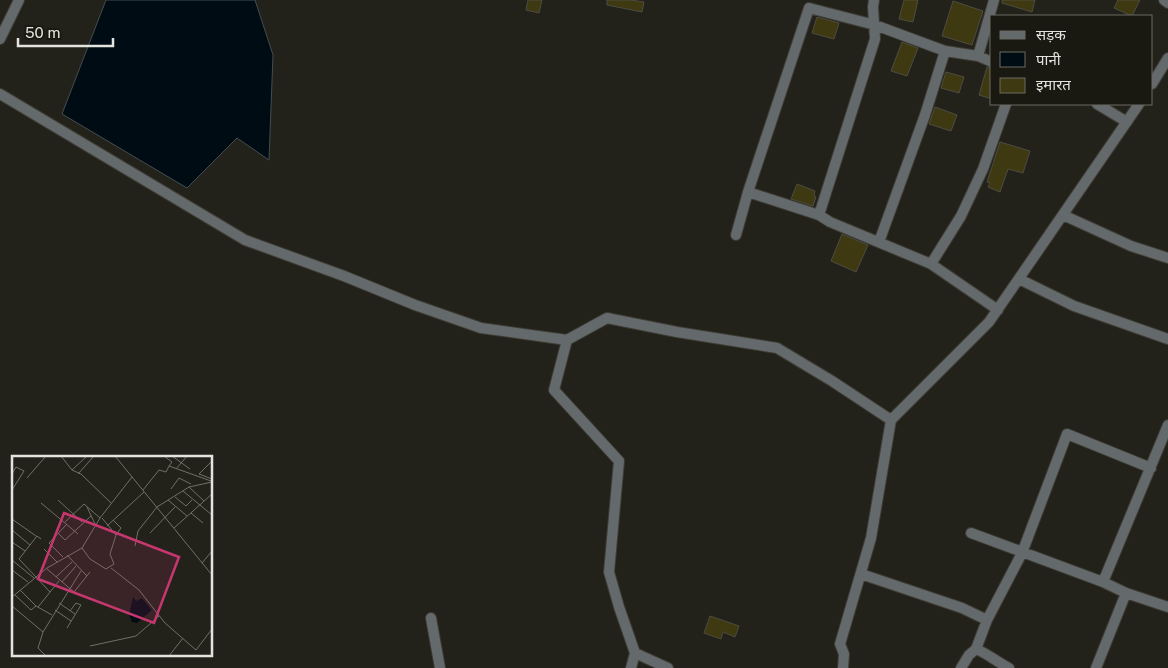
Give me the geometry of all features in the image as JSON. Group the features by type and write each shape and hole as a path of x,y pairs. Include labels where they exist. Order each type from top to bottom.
{"street":[{"path":"0,39 20,0"},
{"path":"819,215 875,39 874,0"},
{"path":"978,56 994,0"},
{"path":"1164,0 1168,2"},
{"path":"736,235 748,192 809,8 875,25 944,51 978,56 990,61"},
{"path":"879,242 925,115 944,51"},
{"path":"1153,82 1168,58"},
{"path":"0,94 245,240 344,276 414,305 481,328 567,340 607,318 677,332 777,348 891,420"},
{"path":"931,264 961,216 983,169 1006,105"},
{"path":"1099,105 1127,122"},
{"path":"844,667 844,654 840,644 871,538 891,420 989,322 1138,105"},
{"path":"748,192 819,215 830,222 931,264 998,310"},
{"path":"1063,215 1131,246 1168,258"},
{"path":"1019,279 1074,306 1168,339"},
{"path":"567,340 554,390 619,461 609,572 635,653 631,668"},
{"path":"1103,582 1168,425"},
{"path":"961,668 969,654 976,649 986,620 1022,553 1068,434 1151,468"},
{"path":"971,533 1103,582 1126,593 1168,607"},
{"path":"861,574 962,608 986,620"},
{"path":"1096,668 1126,593"},
{"path":"431,618 440,668"},
{"path":"976,649 988,654 995,661 1009,668"},
{"path":"635,653 668,668"}],"water":[{"path":"106,0 255,0 273,55 269,160 237,138 187,188 62,114"}],"building":[{"path":"528,0 542,0 539,13 526,10"},
{"path":"607,0 644,2 642,12 607,5"},
{"path":"904,0 918,0 913,22 899,19"},
{"path":"1002,0 1035,0 1032,12 1002,3"},
{"path":"1118,0 1140,0 1132,15 1114,8"},
{"path":"953,1 983,11 972,45 942,36"},
{"path":"817,17 839,23 834,39 812,33"},
{"path":"902,42 918,48 907,76 891,71"},
{"path":"987,67 990,68 990,98 979,95"},
{"path":"946,72 964,77 959,93 941,88"},
{"path":"935,107 957,115 951,131 929,124"},
{"path":"1000,142 1030,151 1023,173 1008,169 1000,192 988,187 990,183 987,182"},
{"path":"797,184 815,191 814,196 816,197 813,206 791,199"},
{"path":"842,234 868,245 856,272 831,261"},
{"path":"710,616 739,626 735,637 723,632 721,639 704,633"}]}
